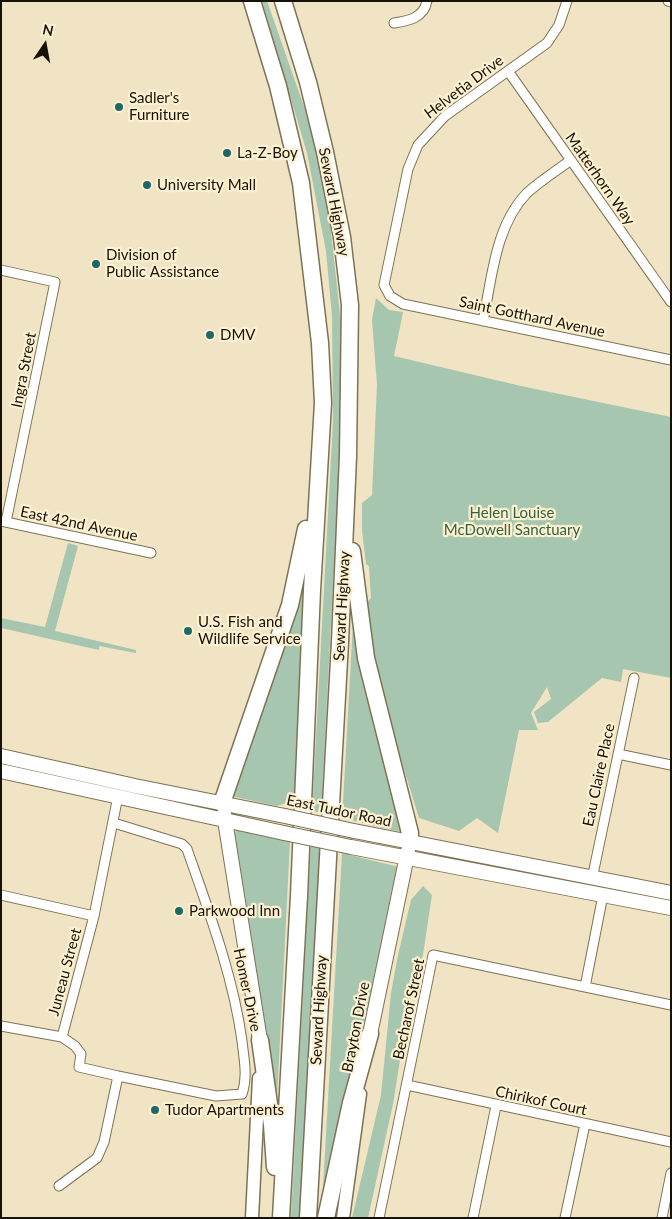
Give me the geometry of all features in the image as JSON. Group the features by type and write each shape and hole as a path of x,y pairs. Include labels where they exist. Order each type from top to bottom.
{"highway":[{"name":"Seward Highway","path":"252,1 278,86 301,183 320,343 323,403 312,590 300,896 279,1218"},
{"name":"Seward Highway","path":"283,1 308,82 342,237 350,305 348,456 340,652 308,1218"},
{"path":"222,803 290,604 305,542 323,403"},
{"path":"348,456 353,562 366,658 410,833 408,851"},
{"path":"326,1218 336,1168 370,1034"},
{"path":"260,1040 272,1125 279,1218"}],"main road":[{"name":"East Tudor Road","path":"1,756 354,831 408,851 603,895 671,908"},
{"name":"East Tudor Road","path":"1,771 351,847 408,851 671,893"},
{"name":"Homer Drive","path":"222,803 260,1040 259,1106 252,1218"},
{"name":"Brayton Drive","path":"343,1218 370,1034 408,851"}],"street":[{"path":"394,24 414,19 424,10 427,1"},
{"name":"Helvetia Drive","path":"390,296 384,285 384,278 408,169 418,146 440,120 547,43 559,25 566,1"},
{"name":"Matterhorn Way","path":"508,71 671,302"},
{"path":"483,320 498,245 513,214 528,192 571,160"},
{"name":"Ingra Street","path":"1,270 55,282 4,522"},
{"name":"Saint Gotthard Avenue","path":"390,296 403,304 671,360"},
{"name":"East 42nd Avenue","path":"4,522 151,553"},
{"name":"Eau Claire Place","path":"592,879 634,678"},
{"path":"618,754 671,765"},
{"name":"Juneau Street","path":"118,796 94,916 62,1037 75,1046 81,1054 80,1067 118,1076"},
{"name":"Homer Drive","path":"114,822 182,844 187,849 222,950 238,1015 246,1076 242,1094 231,1097 216,1096 118,1076"},
{"path":"1,895 94,916"},
{"path":"585,987 603,895"},
{"name":"Becharof Street","path":"378,1218 433,955 671,1005"},
{"path":"1,1026 62,1037"},
{"path":"60,1186 97,1158 104,1142 118,1076"},
{"name":"Chirikof Court","path":"407,1084 496,1106 671,1142"},
{"path":"473,1218 496,1106"},
{"path":"565,1218 585,1124"},
{"path":"662,1218 671,1173"}],"green space":[{"path":"262,1 267,1 314,135 329,213 342,333 342,414 321,813 312,811 333,421 332,316 326,251 307,153"},
{"name":"Helen Louise McDowell Sanctuary","path":"376,298 389,310 403,312 394,356 521,386 671,417 671,678 623,669 621,682 602,678 548,722 538,723 534,712 551,699 547,687 531,713 538,730 519,730 498,833 477,818 459,831 419,818 371,663 365,604 371,598 369,566 366,564 362,531 362,503 372,495 377,385 372,320"},
{"path":"68,543 78,546 55,631 136,650 136,653 99,646 99,650 1,628 1,618 45,627"},
{"path":"304,574 294,801 276,806 231,796"},
{"path":"354,605 373,725 402,824 401,832 354,821 345,813 343,803"},
{"path":"236,830 290,841 276,1120 234,837"},
{"path":"311,844 320,847 301,1218 291,1218"},
{"path":"342,853 399,867 325,1206 322,1205"},
{"path":"423,886 432,895 420,974 410,997 393,1104 368,1218 352,1218 381,1095 391,993 398,955 411,900"}],"place":[{"name":"Sadler's Furniture","path":"119,107"},
{"name":"La-Z-Boy","path":"227,153"},
{"name":"University Mall","path":"147,185"},
{"name":"Division of Public Assistance","path":"96,264"},
{"name":"DMV","path":"210,335"},
{"name":"U.S. Fish and Wildlife Service","path":"188,631"},
{"name":"Parkwood Inn","path":"179,911"},
{"name":"Tudor Apartments","path":"155,1110"}]}
